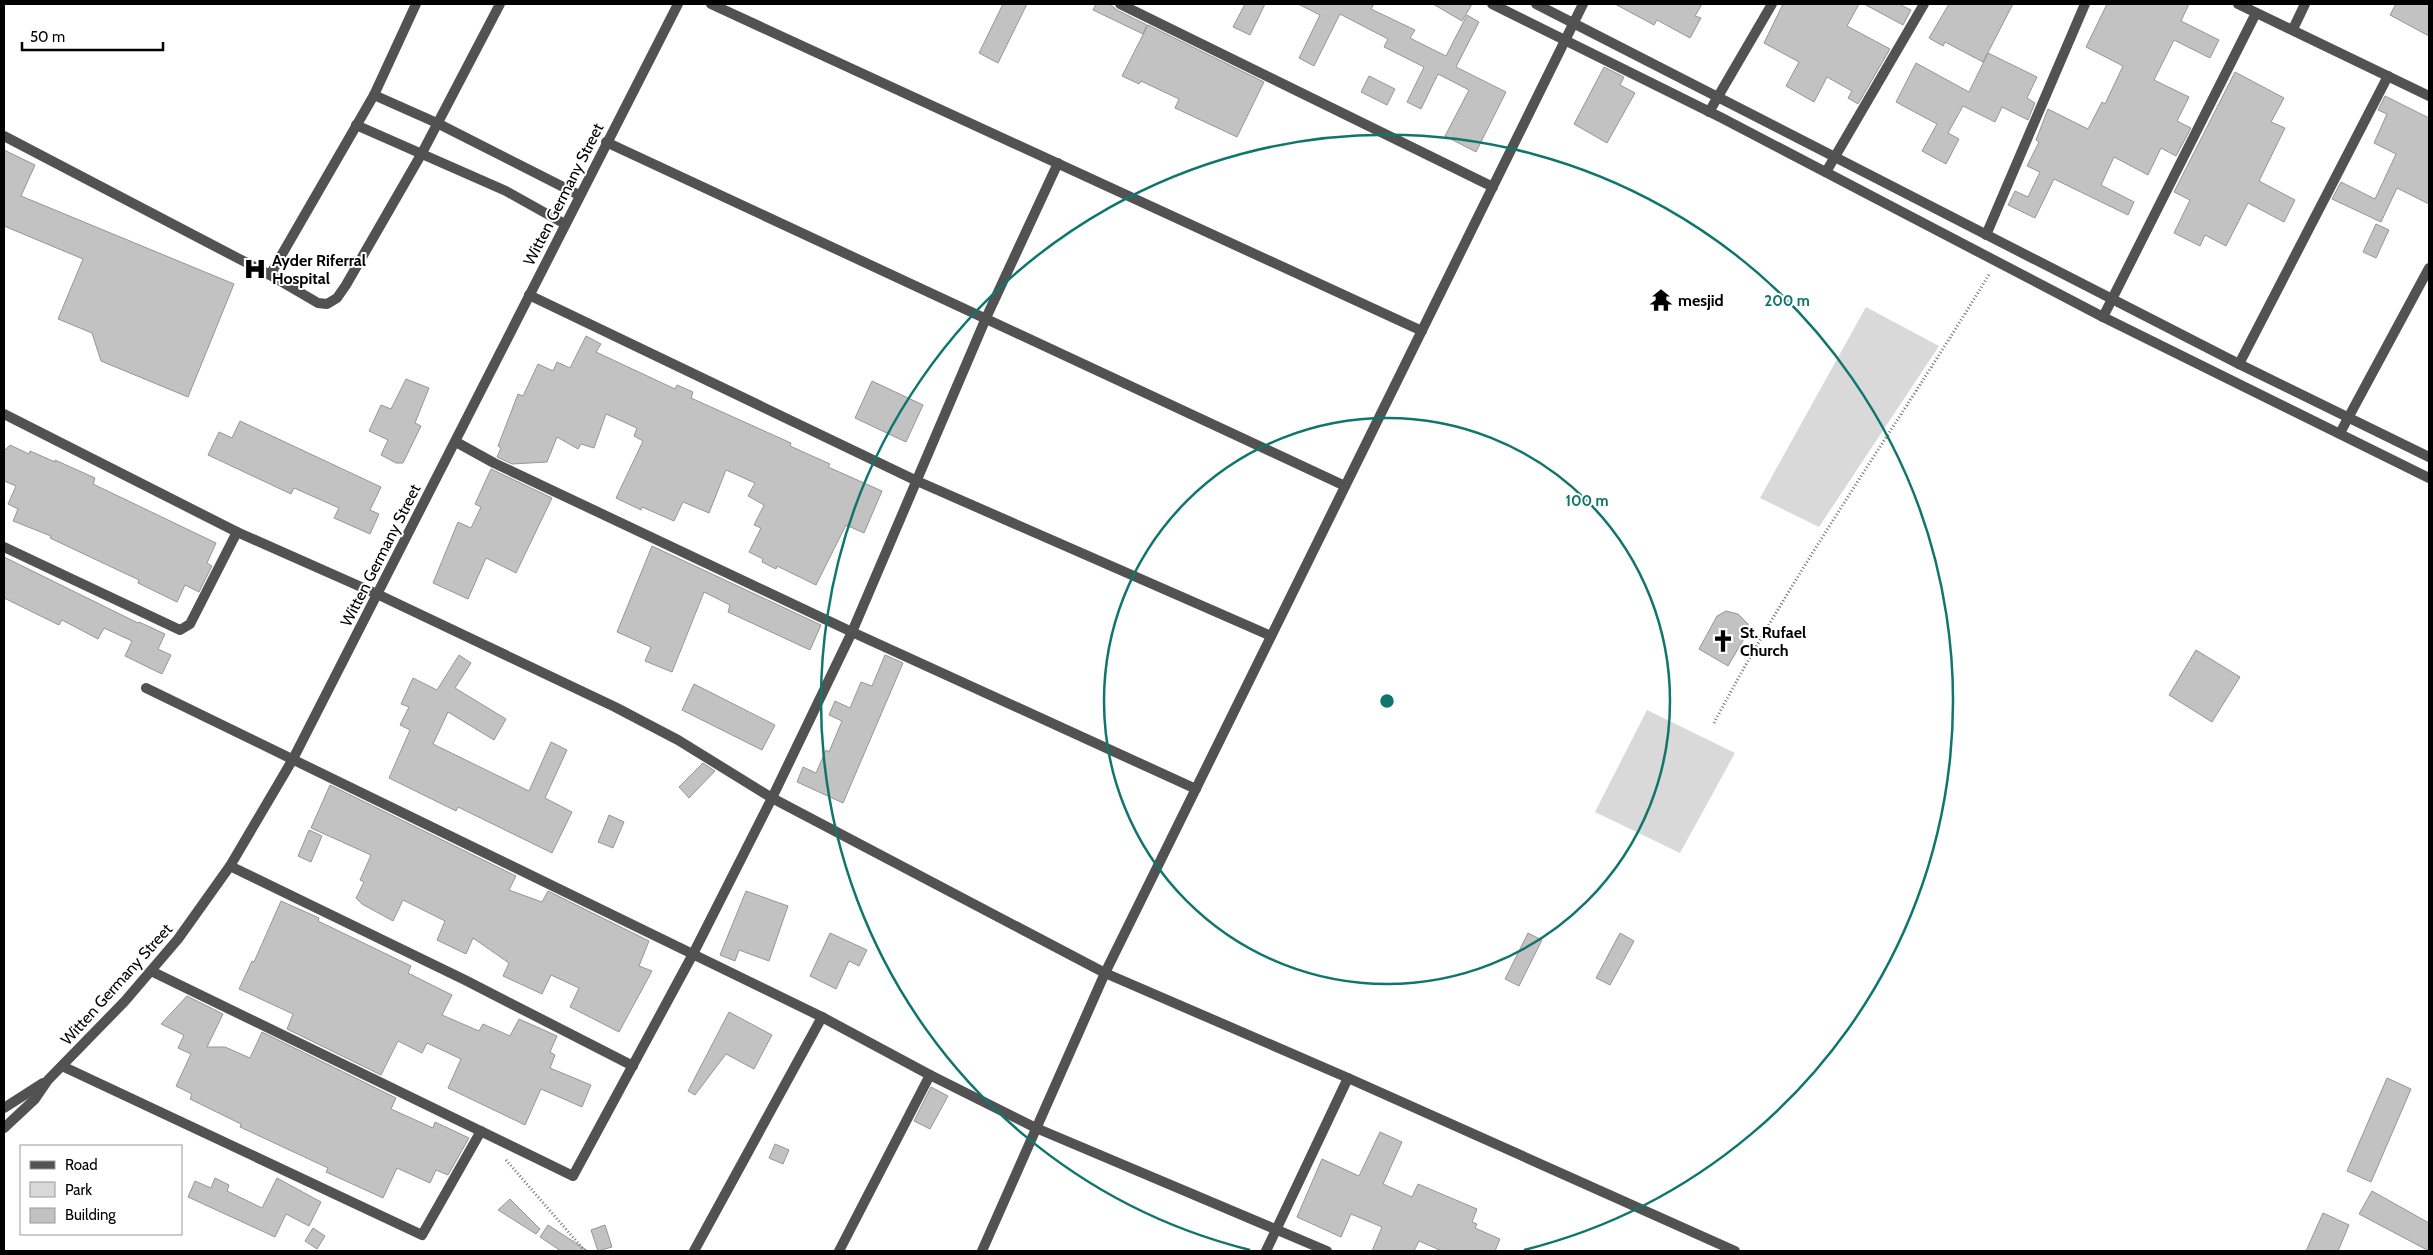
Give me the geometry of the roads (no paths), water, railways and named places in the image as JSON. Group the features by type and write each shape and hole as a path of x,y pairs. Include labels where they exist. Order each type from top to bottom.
{"street":[{"path":"270,275 374,95 416,4"},
{"path":"4,136 270,275 318,303 328,304 334,302 346,286 422,153 500,4"},
{"name":"Witten Germany Street","path":"48,1080 151,972 178,939 230,866 293,760 456,442 579,195 678,4"},
{"path":"711,4 1422,331"},
{"path":"1120,4 1493,187"},
{"path":"1492,4 1710,112 2103,317 2429,478"},
{"path":"1536,4 2239,364 2429,458"},
{"path":"982,1251 1105,974 1583,4"},
{"path":"1710,112 1772,4"},
{"path":"1826,172 1924,4"},
{"path":"1986,235 2085,4"},
{"path":"2238,4 2429,96"},
{"path":"2293,29 2305,4"},
{"path":"2103,317 2256,13"},
{"path":"2239,364 2388,76"},
{"path":"374,95 437,123 579,195"},
{"path":"356,125 506,191 565,224"},
{"path":"606,142 1345,486"},
{"path":"151,972 574,1176 693,954 772,798 852,632 986,318 1058,163"},
{"path":"2340,433 2429,268"},
{"path":"529,295 917,481 1271,636"},
{"path":"4,414 237,532 377,594 615,707 678,740 772,798 1105,974 1348,1078 1736,1251"},
{"path":"456,442 494,463 852,632 1196,789"},
{"path":"4,547 180,630 190,624 237,532"},
{"path":"146,688 822,1016 930,1075 1036,1128 1327,1251"},
{"path":"230,866 465,980 633,1066"},
{"path":"694,1251 822,1016"},
{"path":"62,1066 422,1235 481,1132"},
{"path":"839,1251 930,1075"},
{"path":"1266,1251 1348,1078"},
{"path":"4,1108 48,1080"},
{"path":"4,1128 35,1100 48,1080"}],"place":[{"name":"Ayder Riferral Hospital","path":"255,269"},
{"name":"mesjid","path":"1661,300"},
{"name":"St. Rufael Church","path":"1723,641"}]}
